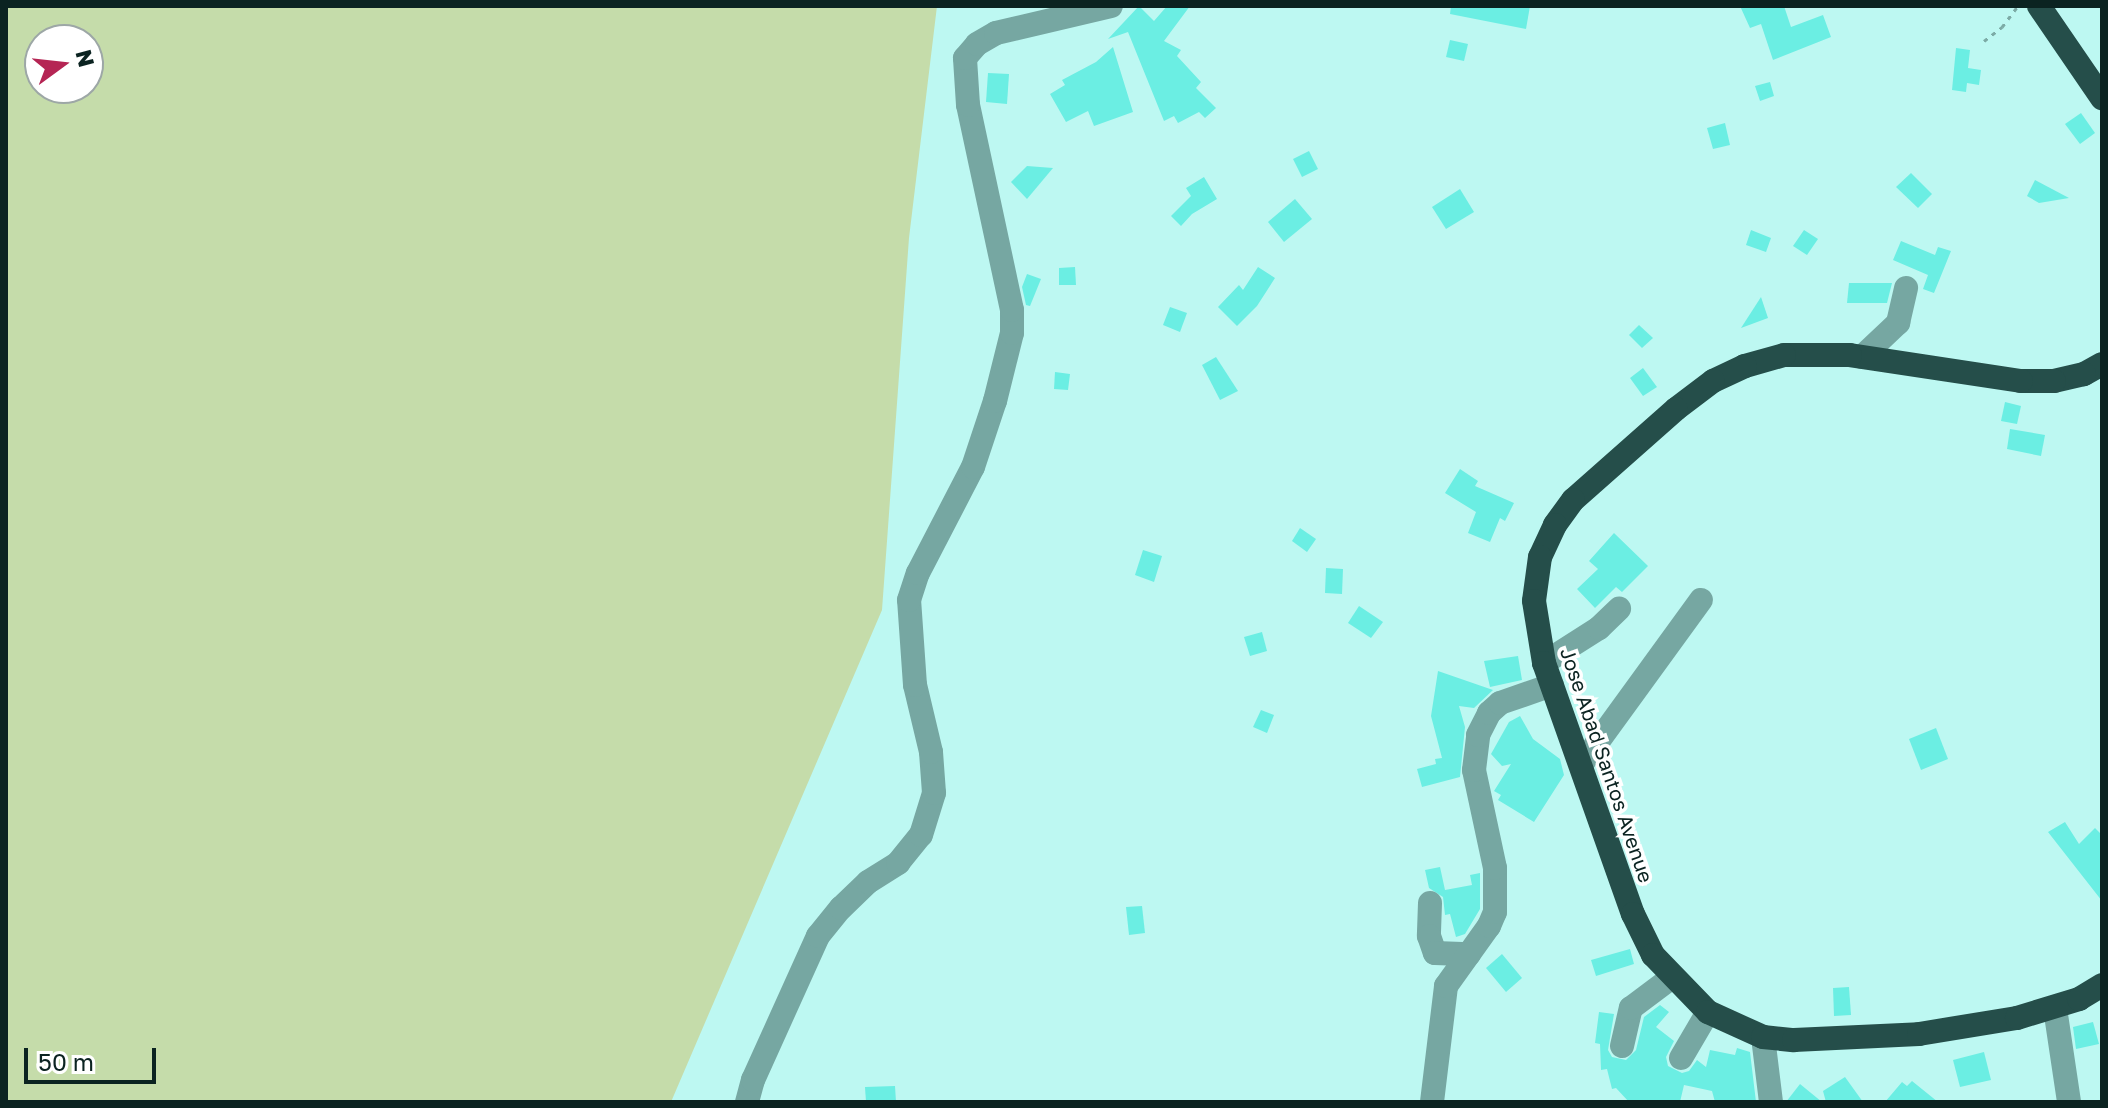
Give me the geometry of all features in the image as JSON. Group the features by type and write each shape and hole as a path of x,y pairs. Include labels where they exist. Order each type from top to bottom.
{"highway":[{"path":"2039,6 2102,98"},
{"name":"Jose Abad Santos Avenue","path":"2102,364 2084,374 2054,381 2021,381 1862,357 1784,355 1745,366 1713,381 1623,453 1573,500 1555,525 1540,557 1534,601 1548,674 1633,914 1653,955 1671,978 1708,1012 1763,1037 1821,1040 1919,1034 2017,1018 2055,1008 2102,985"}],"street":[{"path":"747,1102 753,1080 818,936 868,882 898,863 921,835 934,793 931,752 915,685 909,600 918,573 973,467 1012,333 1012,310 968,105 965,58 977,44 996,33 1111,6"},
{"path":"1862,357 1898,323 1906,288"},
{"path":"1581,765 1701,600"},
{"path":"1432,1102 1446,986 1489,926 1496,897 1495,868 1474,770 1478,735 1489,713 1500,703 1548,674 1619,609"},
{"path":"1430,903 1429,936 1435,953 1469,954"},
{"path":"1622,1046 1631,1008 1671,978"},
{"path":"2055,1008 2069,1102"},
{"path":"1681,1058 1708,1012"},
{"path":"1763,1037 1771,1102"}],"path":[{"path":"1984,41 2002,27 2018,6"}],"green space":[{"path":"6,6 937,6 909,238 882,610 671,1102 6,1102"}],"building":[{"path":"1139,6 1154,21 1167,6 1190,6 1164,41 1181,50 1177,56 1201,82 1196,88 1216,108 1205,118 1199,112 1178,123 1174,116 1164,121 1128,32 1108,39"},
{"path":"1451,6 1530,6 1526,29 1450,14"},
{"path":"1740,6 1784,6 1791,27 1823,15 1831,37 1773,60 1761,24 1750,28"},
{"path":"1450,40 1468,44 1464,61 1446,57"},
{"path":"1113,47 1133,112 1094,126 1088,111 1066,122 1050,94 1065,85 1062,80 1096,62"},
{"path":"1956,48 1970,50 1968,68 1981,70 1979,85 1967,83 1966,92 1952,90"},
{"path":"988,73 1009,74 1007,104 986,102"},
{"path":"1770,82 1774,96 1760,101 1755,86"},
{"path":"2081,113 2095,133 2080,144 2065,124"},
{"path":"1725,123 1730,145 1713,149 1707,128"},
{"path":"1309,151 1318,169 1302,177 1293,159"},
{"path":"1027,166 1053,168 1027,199 1011,182"},
{"path":"1911,173 1932,194 1918,208 1896,187"},
{"path":"1204,177 1217,199 1192,214 1181,226 1171,216 1191,196 1186,188"},
{"path":"2035,180 2069,198 2039,203 2027,196"},
{"path":"1460,189 1474,212 1446,229 1432,207"},
{"path":"1295,199 1312,219 1284,242 1268,222"},
{"path":"1751,230 1771,238 1766,252 1746,245"},
{"path":"1804,230 1818,239 1807,255 1793,246"},
{"path":"1901,241 1935,255 1938,247 1951,251 1934,293 1923,289 1928,275 1893,260"},
{"path":"1075,267 1076,285 1059,285 1059,268"},
{"path":"1258,267 1275,278 1257,306 1237,326 1218,307 1239,285 1243,290"},
{"path":"1027,274 1041,279 1030,306 1026,305 1022,287"},
{"path":"1849,283 1892,283 1887,303 1847,303"},
{"path":"1761,297 1768,318 1741,328"},
{"path":"1170,307 1187,313 1180,332 1163,325"},
{"path":"1639,325 1653,338 1642,348 1629,335"},
{"path":"1216,357 1238,391 1220,400 1202,365"},
{"path":"1643,368 1657,387 1643,396 1630,378"},
{"path":"1055,372 1070,374 1068,390 1054,389"},
{"path":"2005,402 2021,406 2017,424 2001,421"},
{"path":"2010,429 2045,435 2041,456 2007,449"},
{"path":"1460,469 1478,481 1475,486 1514,503 1505,521 1500,518 1490,542 1468,533 1476,512 1445,493"},
{"path":"1300,528 1316,539 1307,552 1292,541"},
{"path":"1614,533 1648,566 1622,592 1616,587 1595,608 1577,589 1598,569 1589,561"},
{"path":"1143,550 1162,556 1154,582 1135,575"},
{"path":"1326,568 1343,569 1342,594 1325,593"},
{"path":"1359,606 1383,622 1371,638 1348,623"},
{"path":"1262,632 1267,651 1250,656 1244,637"},
{"path":"1518,656 1522,680 1490,687 1484,661"},
{"path":"1438,671 1493,690 1474,708 1459,706 1465,727 1460,777 1422,787 1417,769 1436,764 1435,759 1442,758 1431,716"},
{"path":"1261,710 1274,715 1267,733 1253,727"},
{"path":"1520,716 1533,739 1560,759 1564,775 1534,822 1498,800 1501,795 1494,791 1511,764 1502,766 1491,754 1509,722"},
{"path":"1936,728 1948,759 1921,770 1909,739"},
{"path":"2065,822 2079,844 2095,828 2102,835 2102,901 2048,832"},
{"path":"1440,867 1445,890 1472,885 1470,875 1480,873 1480,909 1465,934 1456,937 1450,914 1445,915 1443,897 1429,888 1425,870"},
{"path":"1142,906 1145,933 1129,935 1126,907"},
{"path":"1630,949 1634,964 1596,976 1591,960"},
{"path":"1502,954 1522,978 1506,992 1486,968"},
{"path":"1849,987 1851,1015 1834,1016 1833,988"},
{"path":"1660,1005 1669,1012 1656,1027 1674,1041 1666,1057 1668,1066 1682,1073 1689,1071 1697,1060 1706,1067 1710,1050 1735,1055 1737,1048 1750,1052 1756,1102 1715,1102 1712,1091 1684,1085 1680,1102 1629,1102 1616,1088 1612,1089 1607,1069 1601,1070 1600,1044 1595,1043 1599,1012 1614,1014 1608,1050 1612,1057 1626,1060 1636,1050 1644,1017"},
{"path":"2093,1022 2099,1044 2076,1049 2073,1027"},
{"path":"1984,1052 1991,1080 1960,1087 1953,1060"},
{"path":"1845,1077 1863,1102 1826,1102 1823,1091"},
{"path":"1912,1081 1938,1102 1885,1102 1902,1082 1907,1086"},
{"path":"1800,1084 1822,1102 1786,1102"},
{"path":"895,1086 896,1102 866,1102 865,1087"}]}
